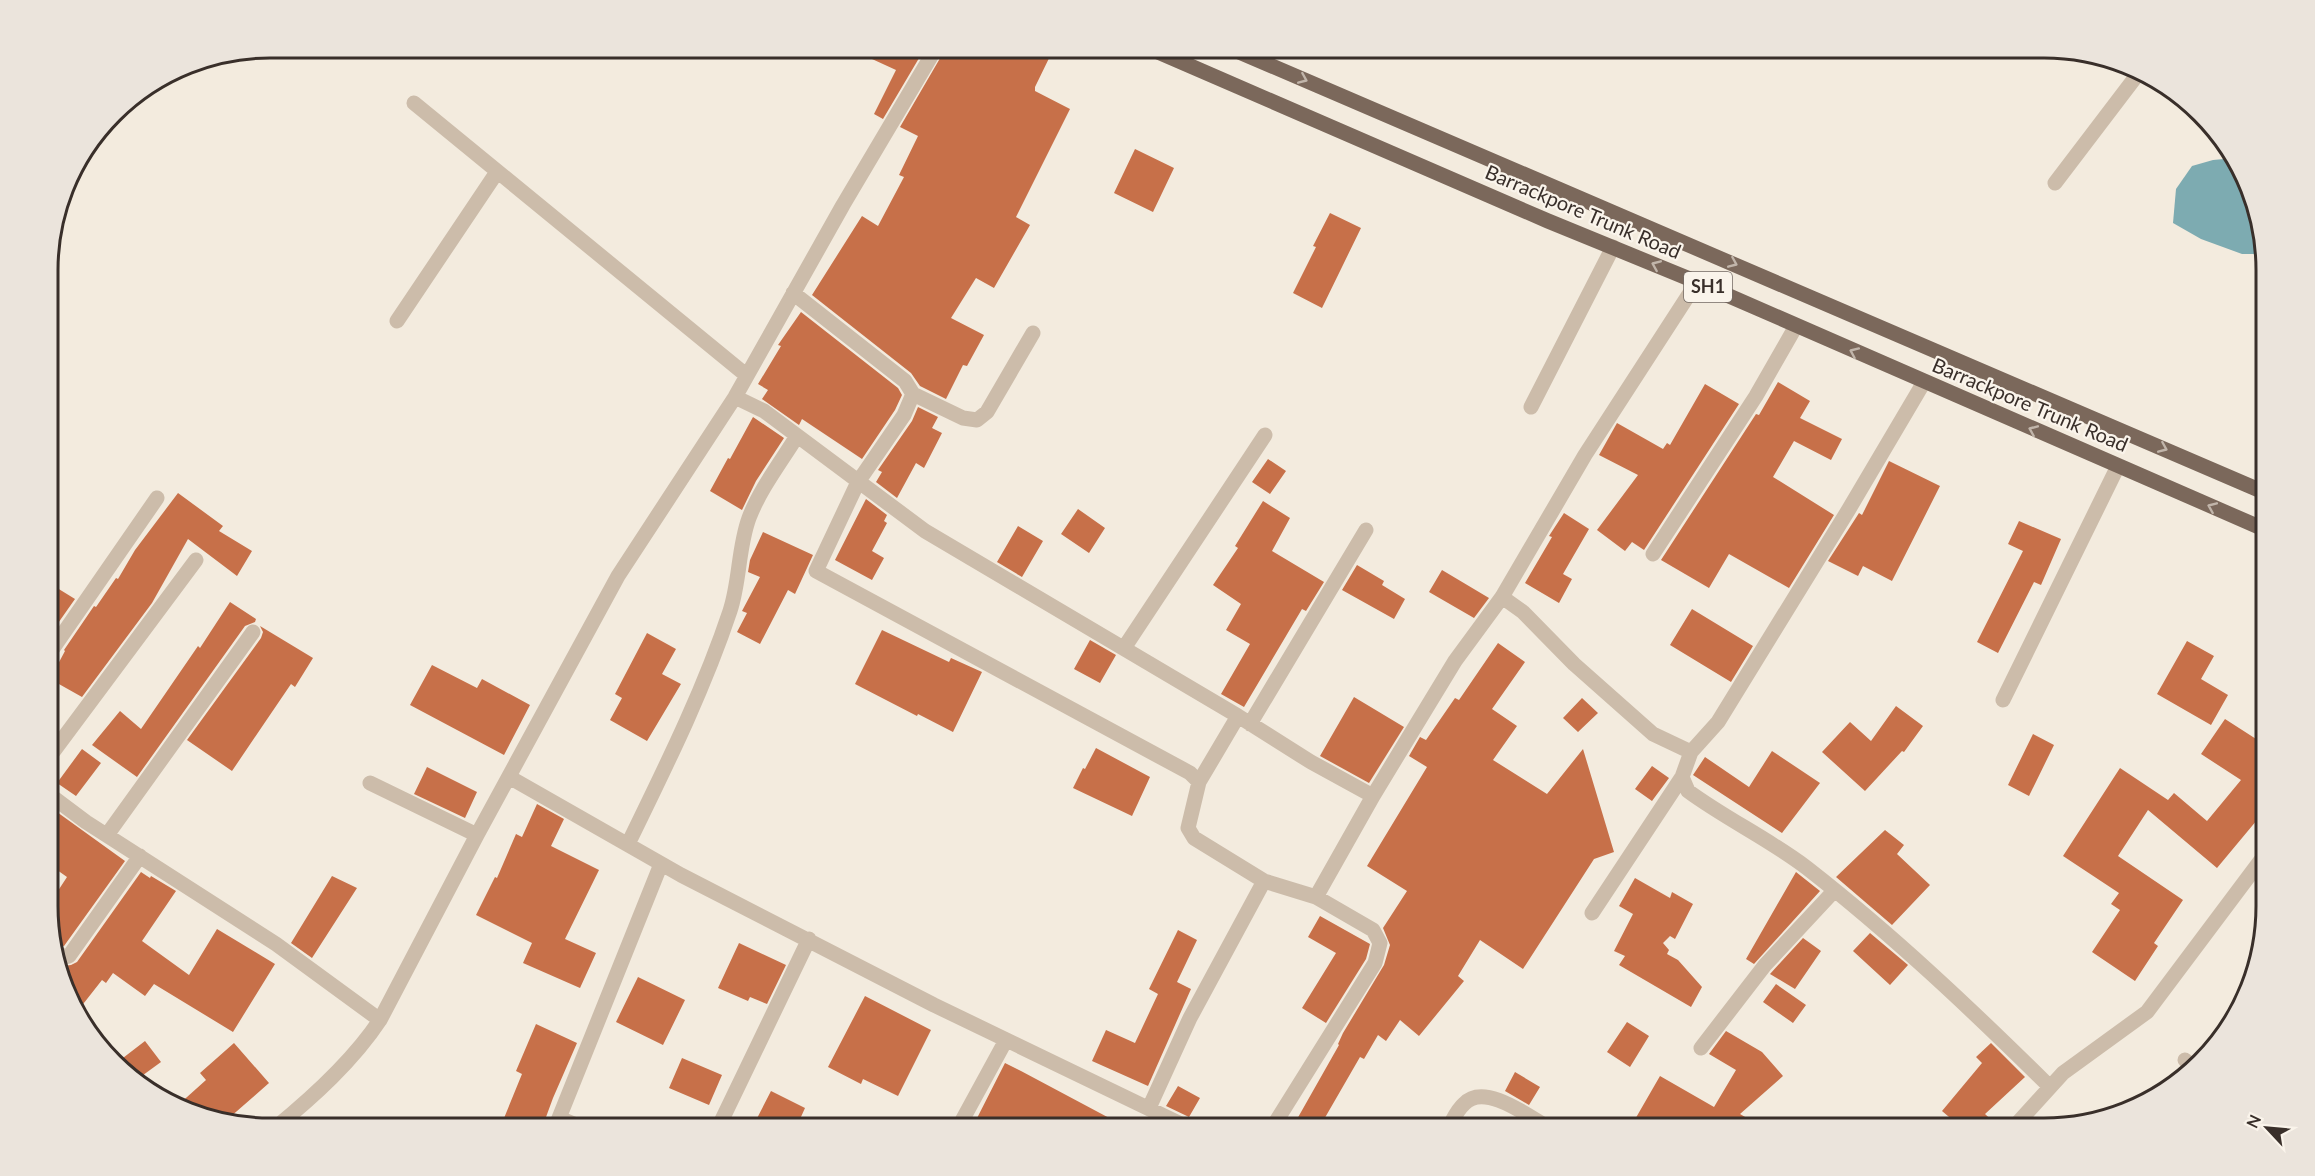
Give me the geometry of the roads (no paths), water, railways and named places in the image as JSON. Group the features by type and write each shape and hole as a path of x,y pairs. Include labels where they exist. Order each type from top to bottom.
{"main road":[{"name":"Barrackpore Trunk Road","path":"1173,58 1696,282 2256,526"},
{"name":"Barrackpore Trunk Road","path":"1254,58 2256,489"}],"street":[{"path":"287,1118 366,1041 380,1020 477,835 618,576 735,397 793,292 930,59"},
{"path":"2055,183 2134,79"},
{"path":"414,103 746,375"},
{"path":"397,321 497,172"},
{"path":"1531,407 1613,247"},
{"path":"1316,897 1373,796 1455,661 1502,597 1585,455 1696,282"},
{"path":"793,292 905,381 912,394 963,418 977,420 987,412 1033,333"},
{"path":"1653,554 1756,396 1796,326"},
{"path":"1592,913 1682,777 1691,752 1718,722 1924,382"},
{"path":"912,394 904,415 858,482 816,571 1134,742 1190,773 1199,782"},
{"path":"735,397 764,411 925,531 1311,762 1373,796"},
{"path":"1124,648 1265,435"},
{"path":"628,844 698,696 731,609 739,555 749,517 797,436"},
{"path":"2003,700 2118,466"},
{"path":"58,640 157,498"},
{"path":"1279,1117 1375,963 1380,943 1373,930 1316,897 1264,881 1194,838 1188,828 1199,782 1244,720 1366,530"},
{"path":"58,745 196,560"},
{"path":"1502,597 1523,612 1574,664 1653,734 1691,752"},
{"path":"106,835 253,632"},
{"path":"509,777 661,864 934,1005 1168,1117"},
{"path":"1682,777 1688,791 1789,855 1834,891 1944,984 2050,1087"},
{"path":"370,783 477,835"},
{"path":"58,801 106,835 276,944 380,1020"},
{"path":"65,957 69,956 140,856"},
{"path":"559,1118 661,864"},
{"path":"2023,1117 2064,1073 2147,1012 2256,867"},
{"path":"1149,1108 1190,1018 1264,881"},
{"path":"1701,1048 1765,965 1834,891"},
{"path":"724,1118 809,939"},
{"path":"964,1118 1006,1040"},
{"path":"1455,1117 1464,1103 1476,1096 1492,1096 1530,1117"}],"water":[{"path":"2225,159 2235,177 2249,215 2256,254 2242,254 2201,239 2173,223 2176,189 2192,166"}]}
